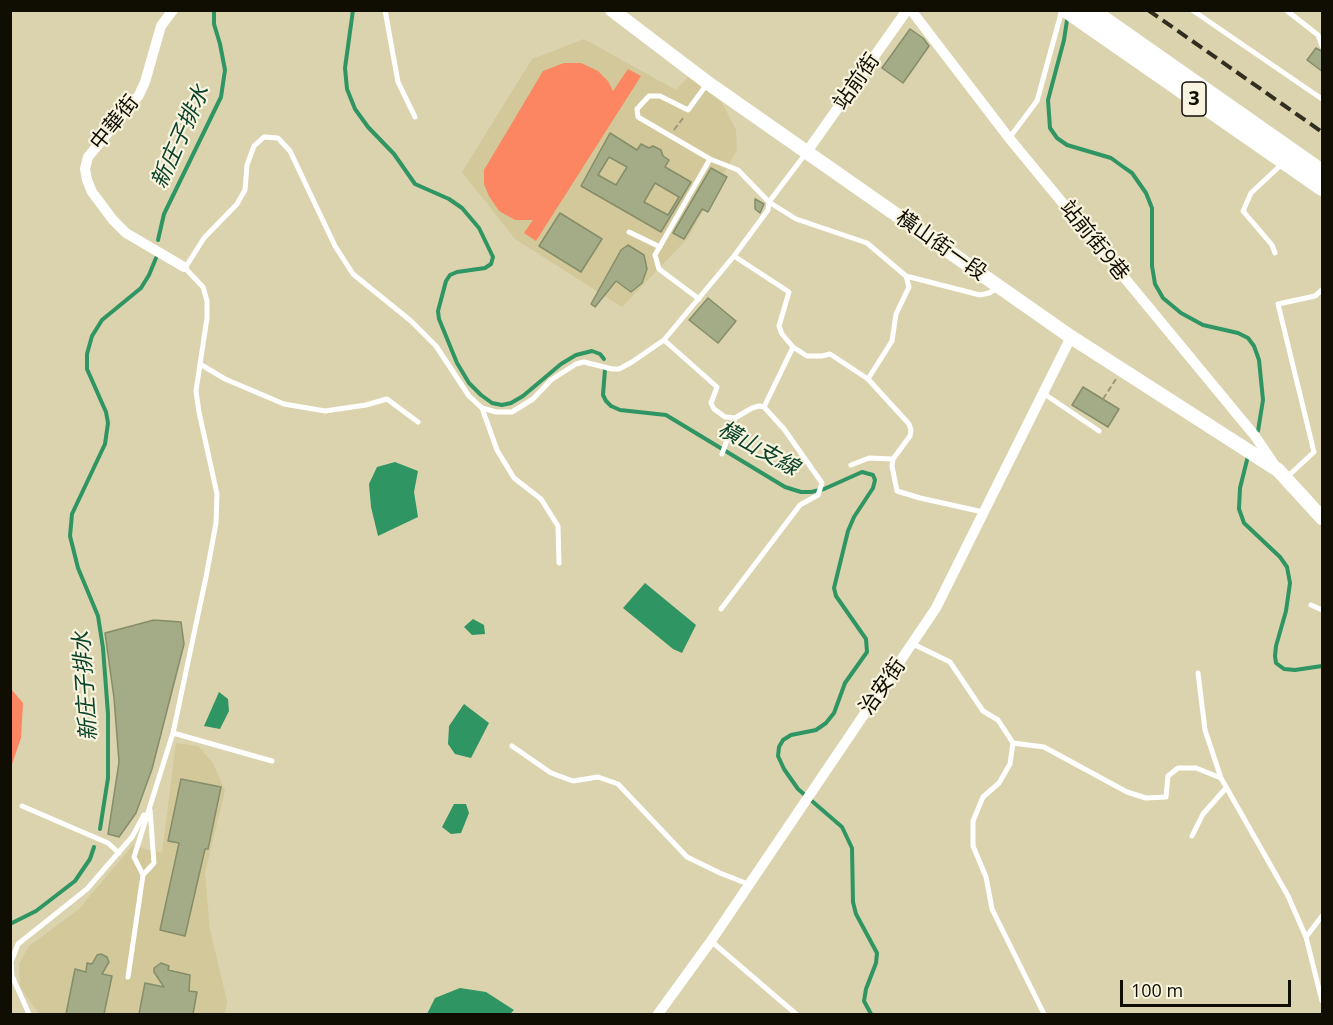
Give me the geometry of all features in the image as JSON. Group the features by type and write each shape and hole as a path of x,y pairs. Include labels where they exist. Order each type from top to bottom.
{"main road":[{"name":"3","path":"1064,10 1323,188"},
{"name":"3","path":"1092,10 1323,172"}],"street":[{"name":"中華街","path":"172,10 161,26 139,95 88,157 85,169 93,192 113,220 126,233 184,267"},
{"name":"橫山街一段","path":"612,10 708,84 1071,337 1282,474 1323,518"},
{"name":"站前街","path":"806,153 907,10"},
{"name":"站前街9巷","path":"911,10 1009,138 1255,436 1282,474"},
{"name":"治安街","path":"658,1014 711,942 936,608 1071,337"}],"lane":[{"path":"385,10 398,82 415,117"},
{"path":"1009,138 1037,101 1064,10"},
{"path":"1192,10 1323,99"},
{"path":"1286,10 1317,35 1323,46"},
{"path":"708,84 688,110 660,96 649,96 637,109 639,117 710,159 738,170 769,202 795,219 867,243 906,276 980,295 999,287"},
{"path":"128,977 142,875 134,857 173,733 216,523 217,494 196,391 207,318 207,301 203,287 184,267 204,238 237,204 245,190 247,165 254,146 264,136 278,138 290,151 335,246 353,274 411,321 436,346 469,396 482,408 496,412 512,412 533,399 551,380 576,364 584,362 619,369 664,340 734,256 768,210 769,202 806,153"},
{"path":"699,299 659,269 655,255 710,159"},
{"path":"1275,253 1272,245 1243,211 1251,193 1284,162"},
{"path":"629,232 660,247"},
{"path":"734,256 789,292 779,326 782,334 793,347 807,356 830,354 868,379 909,424 910,436 893,459 897,491 984,512"},
{"path":"868,379 892,341 896,314 909,287 906,276"},
{"path":"1282,474 1314,452 1278,304 1315,296 1323,290"},
{"path":"664,340 717,387 711,403 714,410 724,417 735,418 752,408 764,406"},
{"path":"764,406 793,347"},
{"path":"200,364 225,379 284,404 325,411 366,405 387,399 418,422"},
{"path":"1043,393 1099,431"},
{"path":"721,609 800,505 818,495 822,483 784,429 764,406"},
{"path":"482,408 497,450 514,478 541,499 558,526 559,563"},
{"path":"722,454 735,418"},
{"path":"851,465 869,458 893,459"},
{"path":"1311,605 1323,610"},
{"path":"913,644 950,662 982,711 998,720 1013,743 1010,764 999,783 983,797 973,821 974,846 986,878 992,909 1044,1014"},
{"path":"1198,673 1205,730 1221,778 1275,871 1306,937 1323,1001"},
{"path":"173,733 272,761"},
{"path":"1013,743 1044,747 1127,792 1146,798 1166,797 1168,776 1178,768 1196,768 1221,778"},
{"path":"512,746 551,773 573,782 598,777 618,784 687,857 748,884"},
{"path":"1192,836 1203,814 1226,788"},
{"path":"29,1014 12,976 11,962 18,944 87,889 132,837 150,805"},
{"path":"142,875 154,862 150,805"},
{"path":"22,806 108,843 119,853"},
{"path":"1306,937 1323,916"},
{"path":"711,942 796,1014"}],"path":[{"path":"670,136 688,110"},
{"path":"1103,399 1122,371"}],"shaded area":[{"path":"584,39 676,90 690,75 722,103 736,130 737,150 688,238 622,307 515,239 462,172 532,59"},
{"path":"564,63 581,63 598,71 608,81 613,91 628,69 641,76 536,241 524,233 533,220 515,220 499,211 484,184 484,170 543,71"},
{"path":"395,462 418,471 414,492 418,517 378,536 371,507 369,484 377,467"},
{"path":"645,583 696,625 682,653 673,649 623,608"},
{"path":"473,619 484,625 485,634 472,635 464,627"},
{"path":"11,689 23,703 21,738 11,767"},
{"path":"219,692 228,699 229,711 220,729 204,726"},
{"path":"464,704 489,723 471,758 455,754 448,744 449,726"},
{"path":"176,743 198,746 213,763 225,791 205,873 210,930 227,1001 225,1014 39,1014 20,987 19,964 29,946 79,909 132,846 162,853"},
{"path":"454,804 466,804 469,813 461,833 451,834 442,827"},
{"path":"460,988 486,992 514,1010 510,1014 427,1014 435,998"}],"building":[{"path":"910,29 923,38 929,46 903,83 882,68"},
{"path":"1316,48 1323,52 1323,72 1307,60"},
{"path":"610,133 637,150 641,144 661,150 663,156 669,160 665,167 691,182 661,232 581,186","holes":["609,157 627,167 616,185 598,175","655,183 679,197 668,215 644,202"]},
{"path":"711,168 727,177 708,212 702,209 684,239 673,233"},
{"path":"755,199 764,204 760,213 755,209"},
{"path":"560,213 602,239 581,272 539,246"},
{"path":"628,245 644,255 647,269 642,283 631,292 616,281 595,307 591,304 621,250"},
{"path":"708,298 736,321 718,343 689,320"},
{"path":"1083,387 1119,409 1108,427 1072,405"},
{"path":"154,620 181,622 184,644 152,769 136,813 119,837 108,834 119,762 114,698 105,633"},
{"path":"181,779 221,787 208,849 205,849 185,936 160,930 179,843 168,841"},
{"path":"97,955 107,957 109,962 102,974 112,976 104,1014 66,1014 75,969 86,972 87,963 92,964"},
{"path":"161,963 169,966 168,970 190,975 189,991 197,992 193,1014 139,1014 145,983 164,987 154,972 154,968"}],"waterway":[{"name":"新庄子排水","path":"158,240 164,214 221,97 225,70 214,24 214,10"},
{"name":"橫山支線","path":"353,10 345,68 347,89 355,109 368,127 394,154 415,184 449,199 462,208 479,228 493,257 491,264 485,268 450,275 446,281 438,311 439,319 457,363 469,383 492,403 502,405 523,396 561,364 576,355 592,351 600,354 604,359"},
{"path":"1067,20 1048,100 1050,128 1057,138 1067,145 1111,158 1132,173 1146,193 1152,208 1152,266 1155,284 1163,298 1181,313 1203,325 1238,333 1248,338 1254,346 1259,360 1263,400 1258,431"},
{"name":"新庄子排水","path":"100,829 108,778 108,714 103,648 98,616 78,568 70,536 72,514 105,444 108,423 106,412 87,369 87,354 92,336 102,320 141,288 156,258"},
{"name":"橫山支線","path":"605,369 603,395 611,406 620,410 666,415 785,487 801,492 811,492 824,489 862,472 873,475 875,480 873,488 854,517 848,531 834,588 836,596 866,639 867,652 845,683 834,713 826,723 816,730 791,735 783,740 778,756 798,789 842,827 852,848 853,902 856,914 877,953 864,1001 871,1014"},
{"path":"1248,456 1240,488 1239,509 1244,523 1280,557 1287,567 1290,583 1286,611 1276,646 1276,663 1284,669 1295,670 1322,666"},
{"name":"新庄子排水","path":"10,924 36,911 75,881 90,859 94,847"}],"railway":[{"path":"1148,10 1322,132"}]}
